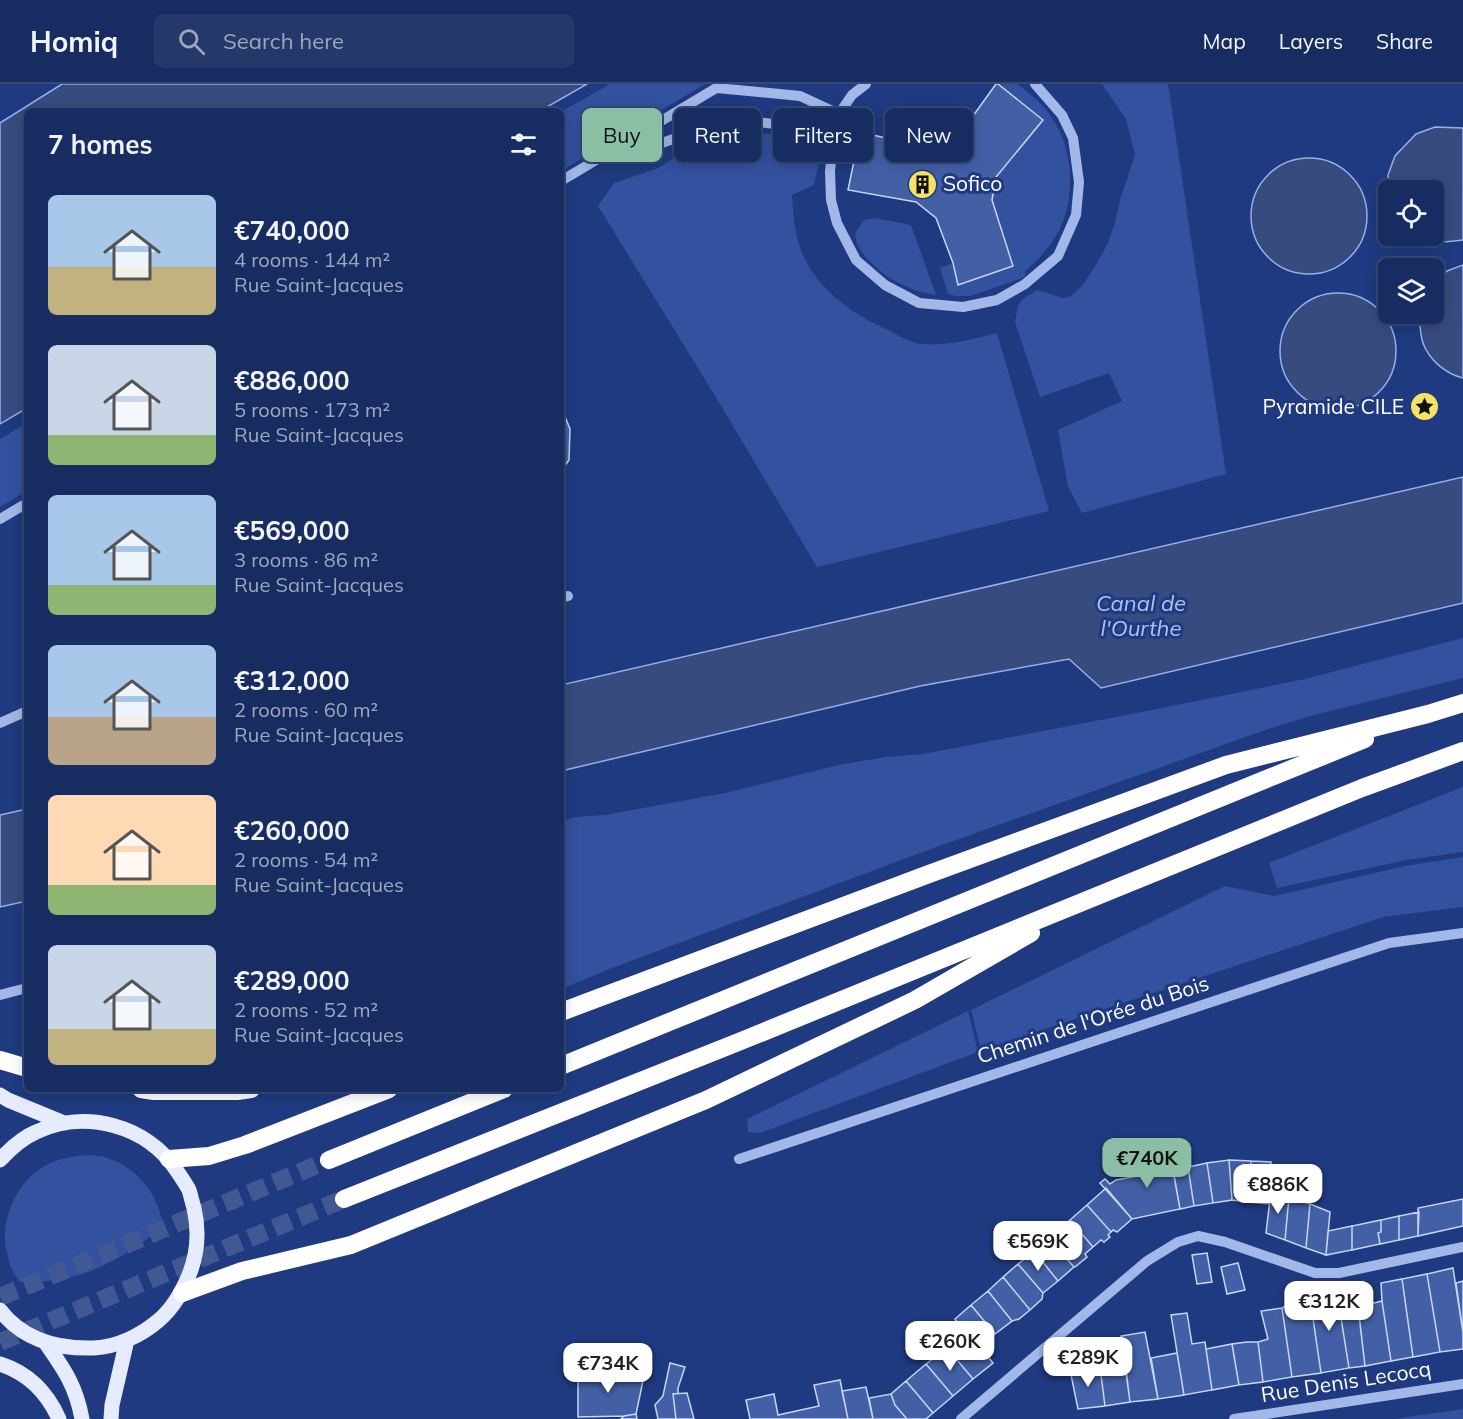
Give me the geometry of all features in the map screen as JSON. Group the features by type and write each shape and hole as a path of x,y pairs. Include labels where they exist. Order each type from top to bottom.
{"highway":[{"path":"564,1011 1226,765 1463,703"},
{"path":"564,1065 1428,714"},
{"path":"344,1199 726,1047 1362,788 1463,751"},
{"path":"182,1293 242,1271 351,1245 706,1100 915,1000 1090,899"},
{"path":"0,1060 24,1067"},
{"path":"169,1159 209,1156 245,1145 381,1092"},
{"path":"329,1160 497,1092"}],"main road":[{"path":"0,1095 64,1123"},
{"path":"0,1160 11,1148 35,1132 64,1123 93,1121 121,1127 147,1140 169,1159 189,1189 198,1224 195,1260 182,1293 167,1313 149,1329 127,1340 100,1347 72,1348 45,1342 2,1316"},
{"path":"111,1419 127,1340"},
{"path":"45,1342 72,1384 79,1401 82,1419"},
{"path":"0,1364 21,1373 43,1391 59,1419"}],"street":[{"path":"843,108 852,95 866,84"},
{"path":"831,162 831,200 837,224 856,260 885,285 919,303 963,308 997,300 1025,284 1058,255 1076,215 1079,182 1073,138 1062,115 1035,84"},
{"path":"662,120 720,86 800,96 826,108"},
{"path":"662,142 719,124 751,122 773,124"},
{"path":"564,179 592,162"},
{"path":"0,519 24,505"},
{"path":"0,723 24,712"},
{"name":"Chemin de l'Orée du Bois","path":"739,1159 1389,943 1463,933"},
{"path":"0,995 24,989"},
{"path":"961,1419 1147,1261 1178,1242 1198,1236 1225,1242 1315,1273 1339,1273 1463,1247"},
{"name":"Rue Denis Lecocq","path":"1234,1419 1463,1384"}],"shaded area":[{"path":"610,84 705,84 662,110 662,108 582,108 582,158 564,169 564,110"},
{"path":"998,84 1019,85 1043,107 1053,120 1066,150 1070,183 1069,200 1065,216 1054,239 1044,253 1025,271 1025,277 971,296 956,296 948,294 940,268 953,263 958,284 1013,266 992,200 996,177 1043,120"},
{"path":"1102,84 1168,84 1226,474 1082,513 1068,487 1058,430 1122,401 1109,373 1040,397 1015,322 1018,305 1037,290 1063,298 1071,296 1082,286 1107,245 1114,226 1135,155 1126,119"},
{"path":"761,133 773,135 773,162 819,162 814,185 792,195 794,223 801,249 817,279 841,303 855,313 916,343 949,343 997,333 1049,511 817,567 598,206 614,183 658,168 674,158 674,162 761,162"},
{"path":"875,218 911,225 936,295 915,290 895,281 876,267 863,253 856,239 857,229 864,220"},
{"path":"24,425 24,493 0,507 0,439"},
{"path":"1463,638 1463,678 1314,715 1268,729 920,853 564,988 564,820 725,793 843,764 923,754 1305,679"},
{"path":"1463,787 1463,852 1406,860 1277,888 1269,863"},
{"path":"1463,857 1463,907 1383,917 981,1050 971,1010 1225,886 1274,896 1405,866"},
{"path":"968,1011 978,1052 760,1133 748,1132 747,1119"},
{"path":"89,1155 108,1158 138,1176 157,1203 163,1226 132,1250 83,1274 58,1279 20,1282 11,1267 5,1243 7,1220 15,1197 29,1178 48,1164"},
{"path":"1463,1409 1463,1419 1394,1419"}],"water":[{"path":"62,84 587,84 545,108 24,108 24,410 0,424 0,123"},
{"path":"1435,127 1463,128 1463,240 1444,242 1444,180 1388,180 1395,156 1416,134"},
{"path":"1309,158 1331,162 1350,175 1363,194 1367,216 1363,238 1350,257 1331,270 1309,274 1287,270 1268,257 1255,238 1251,216 1255,194 1268,175 1287,162"},
{"path":"1463,265 1463,378 1444,370 1429,355 1422,340 1420,324 1444,324 1444,274"},
{"path":"1327,294 1349,294 1370,303 1378,309 1378,324 1389,324 1395,340 1395,362 1386,383 1370,399 1349,408 1327,408 1306,399 1290,383 1281,362 1281,340 1290,319 1306,303"},
{"name":"Canal de l'Ourthe","path":"1463,477 1463,603 1101,688 1069,659 920,686 564,770 564,684"},
{"path":"24,810 24,902 0,907 0,815"}],"building":[{"name":"Sofico","path":"998,84 1043,120 996,177 992,200 1013,266 958,285 953,263 936,218 916,202 848,190 854,162 873,162 873,135 885,138 885,162 973,162 973,116"},
{"path":"564,414 570,429 569,460 564,467"},
{"path":"1170,1154 1180,1209 1132,1219 1100,1183 1105,1179 1110,1184 1116,1180 1143,1175 1141,1160"},
{"path":"1229,1160 1251,1161 1249,1202 1232,1200"},
{"path":"1229,1160 1232,1200 1213,1203 1207,1163"},
{"path":"1251,1161 1271,1162 1269,1204 1249,1202"},
{"path":"1207,1163 1213,1203 1194,1206 1188,1167"},
{"path":"1188,1167 1194,1206 1180,1209 1173,1169"},
{"path":"1106,1188 1132,1219 1117,1232 1113,1230 1111,1232 1087,1205"},
{"path":"1271,1191 1289,1197 1285,1240 1266,1233"},
{"path":"1289,1197 1310,1204 1306,1248 1285,1240"},
{"path":"1463,1199 1463,1226 1418,1236 1418,1208"},
{"path":"1310,1204 1330,1212 1326,1255 1306,1248"},
{"path":"1087,1205 1111,1232 1108,1235 1110,1237 1104,1242 1101,1240 1093,1247 1070,1220"},
{"path":"1419,1212 1418,1236 1399,1240 1399,1216"},
{"path":"1399,1216 1399,1240 1380,1244 1378,1233 1381,1232 1381,1220"},
{"path":"1070,1220 1093,1247 1085,1254 1087,1257 1075,1267 1048,1238"},
{"path":"1381,1220 1381,1232 1378,1233 1380,1244 1352,1250 1352,1226"},
{"path":"1352,1226 1352,1250 1326,1255 1328,1231"},
{"path":"1048,1238 1074,1267 1058,1281 1034,1251"},
{"path":"1034,1251 1058,1281 1043,1293 1018,1264"},
{"path":"1207,1253 1212,1282 1197,1284 1192,1255"},
{"path":"1238,1263 1245,1290 1227,1294 1221,1267"},
{"path":"1018,1264 1043,1293 1042,1299 1030,1310 1003,1277"},
{"path":"1453,1268 1463,1333 1463,1349 1440,1352 1427,1274"},
{"path":"1427,1274 1440,1352 1413,1357 1402,1279"},
{"path":"1003,1277 1030,1310 1019,1319 1012,1321 988,1291"},
{"path":"1402,1279 1413,1357 1391,1361 1381,1283"},
{"path":"1463,1281 1463,1333 1456,1283"},
{"path":"1356,1288 1365,1366 1349,1368 1337,1293"},
{"path":"988,1291 1012,1321 995,1334 971,1305"},
{"path":"1309,1291 1325,1296 1337,1293 1349,1368 1321,1373"},
{"path":"1309,1291 1321,1373 1292,1377 1282,1308"},
{"path":"1382,1301 1391,1361 1365,1366 1358,1307"},
{"path":"971,1305 995,1334 980,1346 965,1333 955,1319"},
{"path":"1282,1308 1292,1377 1263,1382 1258,1342 1268,1339 1261,1311"},
{"path":"1187,1313 1192,1344 1205,1342 1212,1390 1184,1395 1171,1315"},
{"path":"1145,1332 1158,1399 1130,1402 1121,1336"},
{"path":"965,1333 980,1346 993,1363 973,1379 947,1348"},
{"path":"1258,1342 1263,1382 1239,1385 1232,1344"},
{"path":"1232,1344 1239,1385 1212,1390 1206,1349"},
{"path":"947,1348 973,1379 953,1396 926,1364"},
{"path":"1124,1353 1130,1402 1105,1406 1100,1367"},
{"path":"1177,1353 1184,1395 1158,1399 1151,1358"},
{"path":"670,1363 685,1367 678,1394 673,1394 676,1419 658,1419 655,1405 663,1396"},
{"path":"926,1364 953,1396 933,1413 906,1381"},
{"path":"1100,1367 1105,1406 1078,1409 1070,1370"},
{"path":"578,1370 644,1376 636,1414 578,1417"},
{"path":"840,1380 848,1419 750,1419 746,1400 774,1394 778,1415 819,1406 814,1385"},
{"path":"906,1381 933,1413 926,1419 907,1419 895,1405 891,1394"},
{"path":"866,1387 873,1419 848,1419 842,1391"},
{"path":"687,1393 694,1419 676,1419 673,1394"},
{"path":"891,1394 895,1405 907,1419 873,1419 869,1398"},
{"path":"636,1414 637,1419 621,1419 624,1416"}],"tunnel":[{"path":"0,1297 329,1160"},
{"path":"0,1342 344,1199"}],"place":[{"name":"Sofico","path":"922,184"},
{"name":"Pyramide CILE","path":"1425,407"}]}
